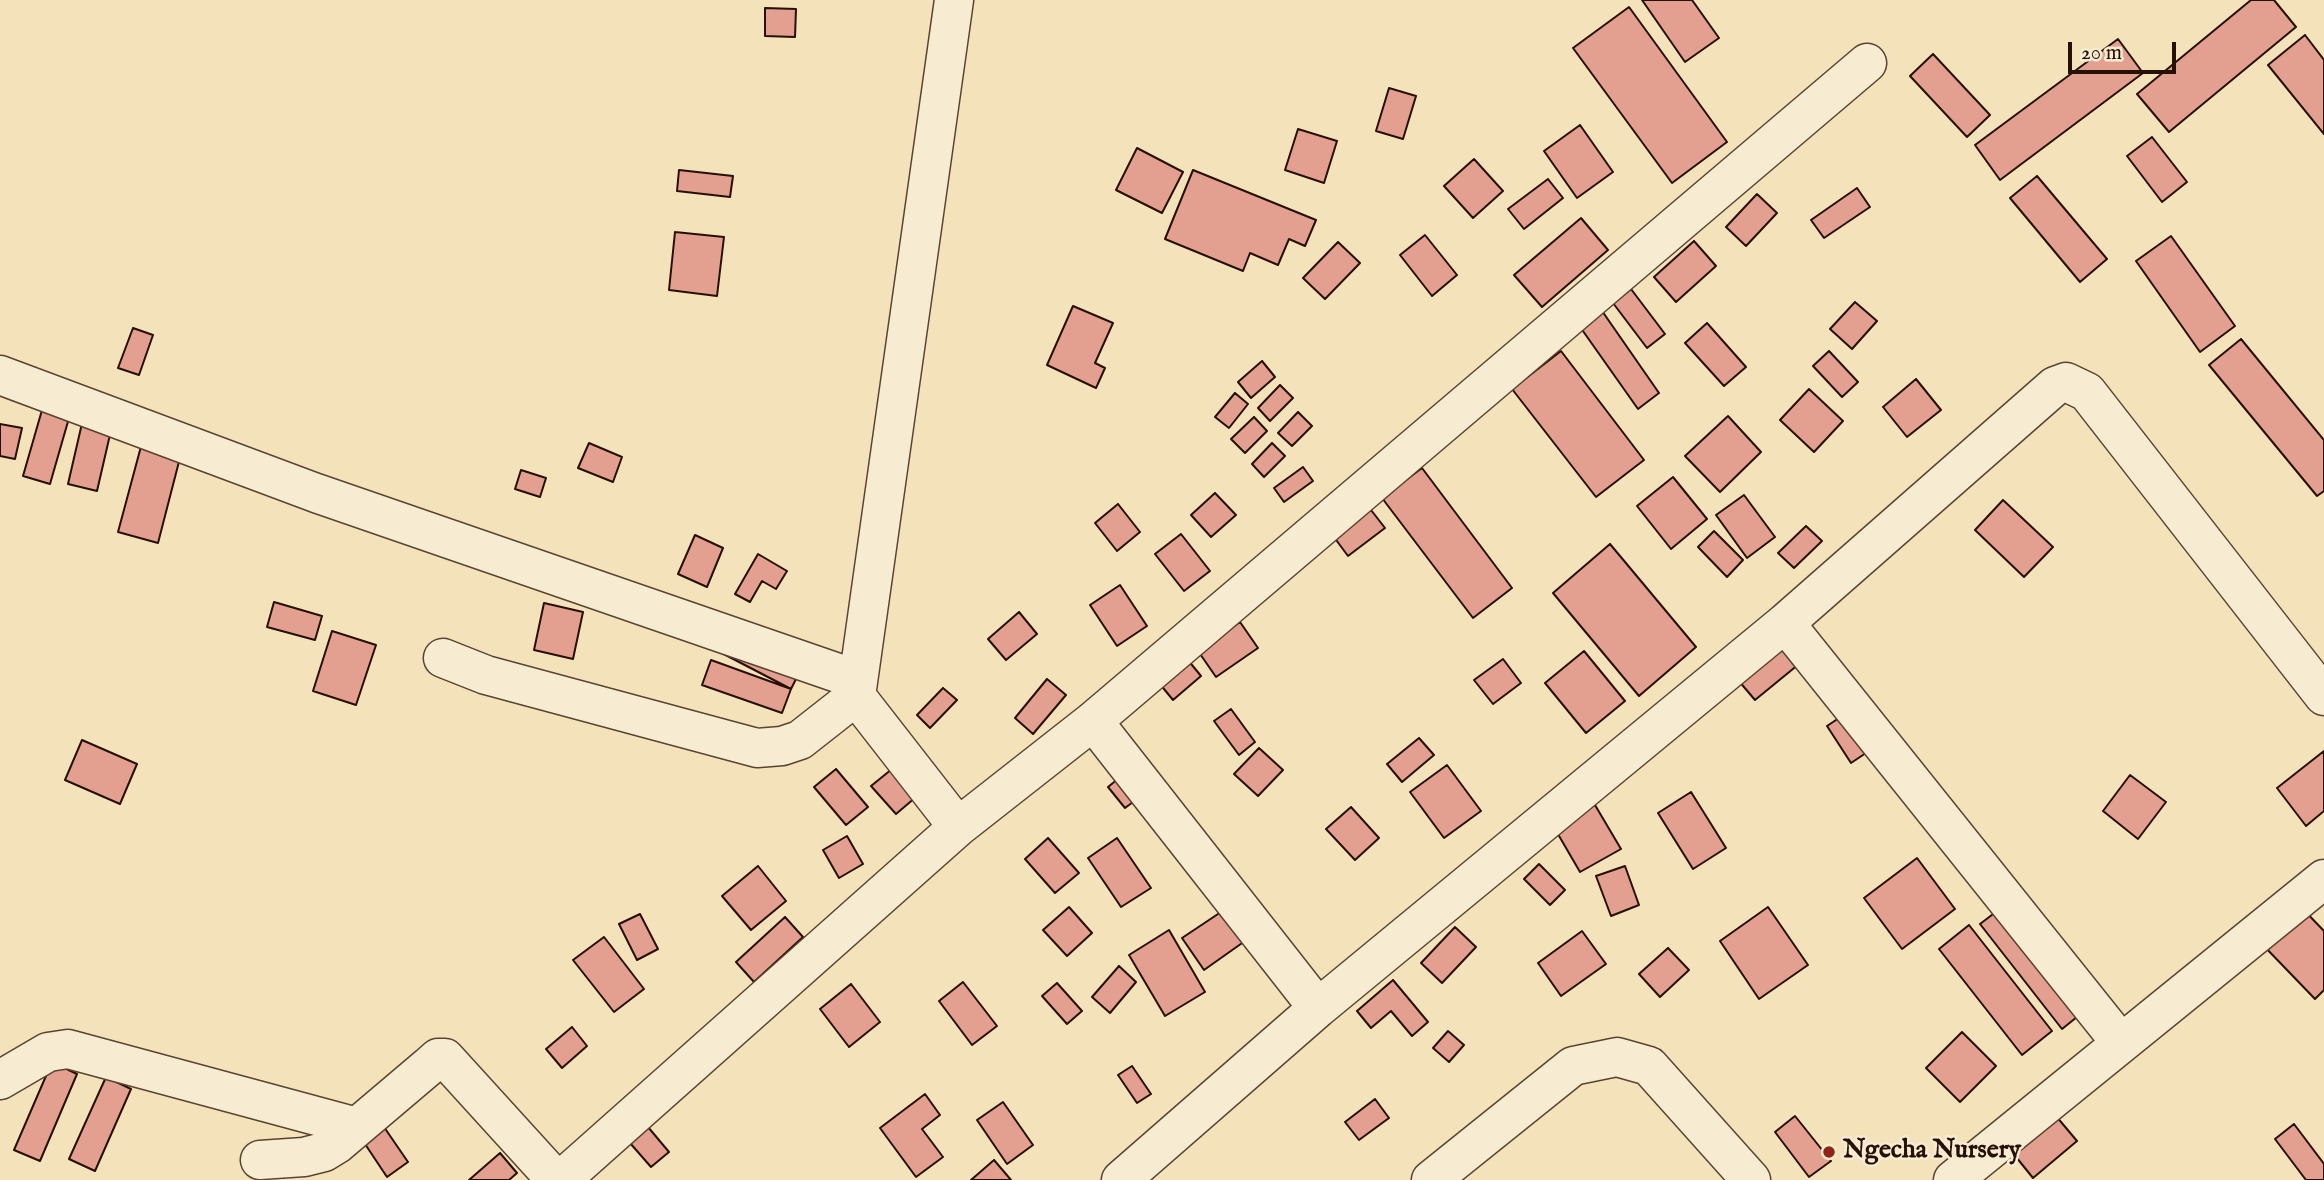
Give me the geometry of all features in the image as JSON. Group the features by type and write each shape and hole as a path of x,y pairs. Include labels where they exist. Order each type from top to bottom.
{"street":[{"path":"443,658 486,676 757,748 782,746 800,740 857,688 954,0"},
{"path":"260,1160 304,1157 324,1152 438,1058 445,1058 559,1180 957,827 1093,721 1867,63"},
{"path":"0,374 316,493 857,688 957,827"},
{"path":"1121,1180 1318,1008 1785,623 2055,386 2066,382 2087,392 2324,696"},
{"path":"1785,623 2121,1043"},
{"path":"1093,721 1318,1008"},
{"path":"1953,1180 2324,878"},
{"path":"0,1080 48,1052 68,1049 357,1127"},
{"path":"1431,1180 1573,1066 1618,1058 1649,1066 1751,1180"}],"building":[{"path":"1642,0 1692,0 1719,38 1685,62"},
{"path":"2251,0 2274,0 2296,27 2169,132 2137,94"},
{"path":"1629,7 1727,142 1672,183 1573,48"},
{"path":"765,8 796,9 795,37 765,36"},
{"path":"2305,35 2324,60 2324,134 2268,65"},
{"path":"2118,39 2143,73 2000,180 1975,145"},
{"path":"1933,54 1990,115 1967,137 1910,76"},
{"path":"1389,88 1416,96 1403,139 1376,131"},
{"path":"1580,125 1613,172 1577,198 1544,151"},
{"path":"1298,129 1337,141 1324,183 1285,170"},
{"path":"2152,137 2187,182 2162,202 2127,156"},
{"path":"1137,148 1183,172 1162,213 1116,190"},
{"path":"1474,159 1503,191 1473,218 1444,186"},
{"path":"679,170 733,176 730,197 677,191"},
{"path":"1193,170 1316,220 1305,246 1289,239 1278,265 1250,253 1243,271 1165,239"},
{"path":"2037,176 2107,259 2080,282 2010,198"},
{"path":"1548,179 1563,198 1524,229 1508,209"},
{"path":"1857,188 1870,207 1824,238 1811,220"},
{"path":"1757,194 1777,213 1746,246 1726,227"},
{"path":"1581,218 1608,250 1542,307 1514,275"},
{"path":"675,232 724,237 717,296 669,290"},
{"path":"1425,235 1457,275 1432,296 1400,255"},
{"path":"2171,236 2235,326 2200,352 2136,261"},
{"path":"1694,241 1716,266 1676,302 1654,277"},
{"path":"1338,242 1360,263 1325,299 1303,278"},
{"path":"1631,289 1665,334 1647,348 1613,303"},
{"path":"1855,302 1877,321 1852,349 1830,329"},
{"path":"1073,306 1113,323 1095,363 1105,368 1096,388 1047,365"},
{"path":"1600,308 1659,393 1638,409 1578,324"},
{"path":"1707,323 1746,367 1724,386 1685,343"},
{"path":"133,328 153,335 139,375 118,368"},
{"path":"2241,339 2324,440 2324,491 2317,496 2209,365"},
{"path":"1561,351 1644,460 1596,497 1512,389"},
{"path":"1829,351 1858,382 1842,397 1813,366"},
{"path":"1262,361 1275,377 1251,398 1238,382"},
{"path":"1916,379 1941,410 1907,437 1883,407"},
{"path":"1280,385 1293,398 1270,421 1258,408"},
{"path":"1809,389 1843,421 1814,452 1780,420"},
{"path":"1235,393 1248,404 1229,428 1215,417"},
{"path":"42,410 69,418 50,484 23,476"},
{"path":"1298,412 1312,426 1292,446 1278,433"},
{"path":"1728,416 1761,452 1720,492 1685,456"},
{"path":"1254,417 1267,431 1245,453 1231,439"},
{"path":"83,419 112,426 97,491 68,484"},
{"path":"0,424 22,428 15,459 0,456"},
{"path":"143,439 182,450 158,543 118,532"},
{"path":"589,443 622,457 613,482 578,468"},
{"path":"1272,443 1285,456 1264,477 1252,464"},
{"path":"1303,467 1313,481 1284,502 1274,488"},
{"path":"1422,468 1512,588 1473,618 1382,498"},
{"path":"521,470 546,478 540,497 515,489"},
{"path":"1673,477 1707,519 1671,549 1637,506"},
{"path":"1215,493 1236,515 1211,537 1191,515"},
{"path":"1744,495 1775,537 1747,558 1716,515"},
{"path":"2003,500 2053,547 2024,577 1975,530"},
{"path":"1364,501 1385,528 1348,556 1328,529"},
{"path":"1118,504 1140,532 1117,551 1095,523"},
{"path":"1806,526 1822,541 1794,568 1778,553"},
{"path":"1714,531 1743,560 1727,577 1698,547"},
{"path":"1181,534 1210,571 1184,591 1155,554"},
{"path":"695,535 723,548 707,587 678,574"},
{"path":"1610,544 1696,647 1639,696 1553,593"},
{"path":"758,554 787,571 776,589 762,581 750,602 735,594"},
{"path":"1120,585 1147,626 1117,646 1090,605"},
{"path":"274,602 322,616 315,640 267,627"},
{"path":"544,603 583,612 573,659 534,650"},
{"path":"1019,612 1037,634 1006,660 988,639"},
{"path":"1240,622 1258,648 1216,677 1198,651"},
{"path":"332,631 376,645 356,705 313,691"},
{"path":"1781,643 1799,664 1755,700 1738,680"},
{"path":"714,649 798,675 791,689"},
{"path":"1584,651 1625,701 1586,733 1545,683"},
{"path":"1183,654 1201,676 1173,700 1155,678"},
{"path":"1503,659 1521,683 1493,704 1474,680"},
{"path":"711,660 791,689 782,713 702,685"},
{"path":"1047,679 1066,695 1033,734 1015,718"},
{"path":"943,688 957,700 930,728 917,715"},
{"path":"1231,709 1255,742 1239,755 1214,721"},
{"path":"1845,714 1869,751 1851,763 1827,726"},
{"path":"1419,738 1434,755 1402,782 1387,764"},
{"path":"82,740 137,764 120,804 65,780"},
{"path":"1259,748 1283,770 1258,796 1234,774"},
{"path":"2324,751 2324,811 2306,826 2277,788"},
{"path":"1447,765 1481,811 1444,838 1410,792"},
{"path":"836,769 868,807 846,825 814,787"},
{"path":"892,769 916,797 896,814 871,786"},
{"path":"1124,774 1141,796 1125,808 1108,787"},
{"path":"2130,775 2166,802 2138,839 2103,811"},
{"path":"1691,792 1726,848 1693,869 1658,813"},
{"path":"1595,805 1621,849 1580,872 1555,829"},
{"path":"1351,807 1379,838 1355,860 1326,829"},
{"path":"847,836 863,864 839,878 823,850"},
{"path":"1048,838 1079,873 1055,893 1025,859"},
{"path":"1117,838 1151,888 1121,907 1088,858"},
{"path":"1917,858 1955,909 1902,949 1864,898"},
{"path":"1539,864 1565,890 1550,905 1524,879"},
{"path":"758,866 786,901 751,930 722,896"},
{"path":"1625,866 1639,905 1611,916 1596,876"},
{"path":"2300,906 2324,931 2324,990 2315,999 2261,943"},
{"path":"1069,907 1092,933 1067,956 1043,930"},
{"path":"1768,907 1808,965 1759,999 1720,941"},
{"path":"2001,908 2082,1013 2062,1029 1980,924"},
{"path":"1224,910 1245,941 1204,970 1182,938"},
{"path":"640,914 658,949 637,960 619,924"},
{"path":"785,917 803,937 754,982 736,962"},
{"path":"1969,925 2052,1031 2022,1055 1939,949"},
{"path":"1455,927 1476,947 1442,983 1421,963"},
{"path":"1169,930 1205,992 1165,1016 1129,955"},
{"path":"1582,931 1606,964 1561,996 1538,963"},
{"path":"604,937 644,989 614,1012 573,960"},
{"path":"1668,948 1689,970 1660,997 1639,974"},
{"path":"1119,966 1136,982 1110,1013 1092,997"},
{"path":"1393,980 1428,1022 1412,1036 1391,1011 1371,1028 1357,1011"},
{"path":"963,982 997,1026 972,1045 939,1001"},
{"path":"1057,983 1082,1011 1067,1024 1042,996"},
{"path":"851,984 880,1022 849,1047 820,1009"},
{"path":"572,1027 587,1046 562,1068 546,1049"},
{"path":"1448,1031 1464,1045 1449,1062 1433,1048"},
{"path":"1962,1032 1996,1066 1960,1102 1926,1068"},
{"path":"52,1062 77,1074 40,1161 14,1150"},
{"path":"1132,1066 1151,1094 1137,1103 1118,1075"},
{"path":"106,1077 131,1089 95,1171 69,1159"},
{"path":"925,1094 940,1115 922,1129 943,1157 916,1177 880,1128"},
{"path":"1375,1099 1389,1118 1359,1140 1345,1122"},
{"path":"1003,1102 1033,1145 1007,1164 977,1120"},
{"path":"1795,1116 1831,1161 1809,1177 1775,1132"},
{"path":"2056,1116 2077,1141 2033,1178 2012,1152"},
{"path":"2294,1124 2324,1164 2324,1180 2306,1180 2275,1139"},
{"path":"384,1127 408,1162 387,1177 363,1141"},
{"path":"648,1127 669,1152 651,1167 630,1143"},
{"path":"500,1153 517,1173 509,1180 469,1180"},
{"path":"994,1160 1011,1180 971,1180"}],"place":[{"name":"Ngecha Nursery","path":"1829,1152"}]}
